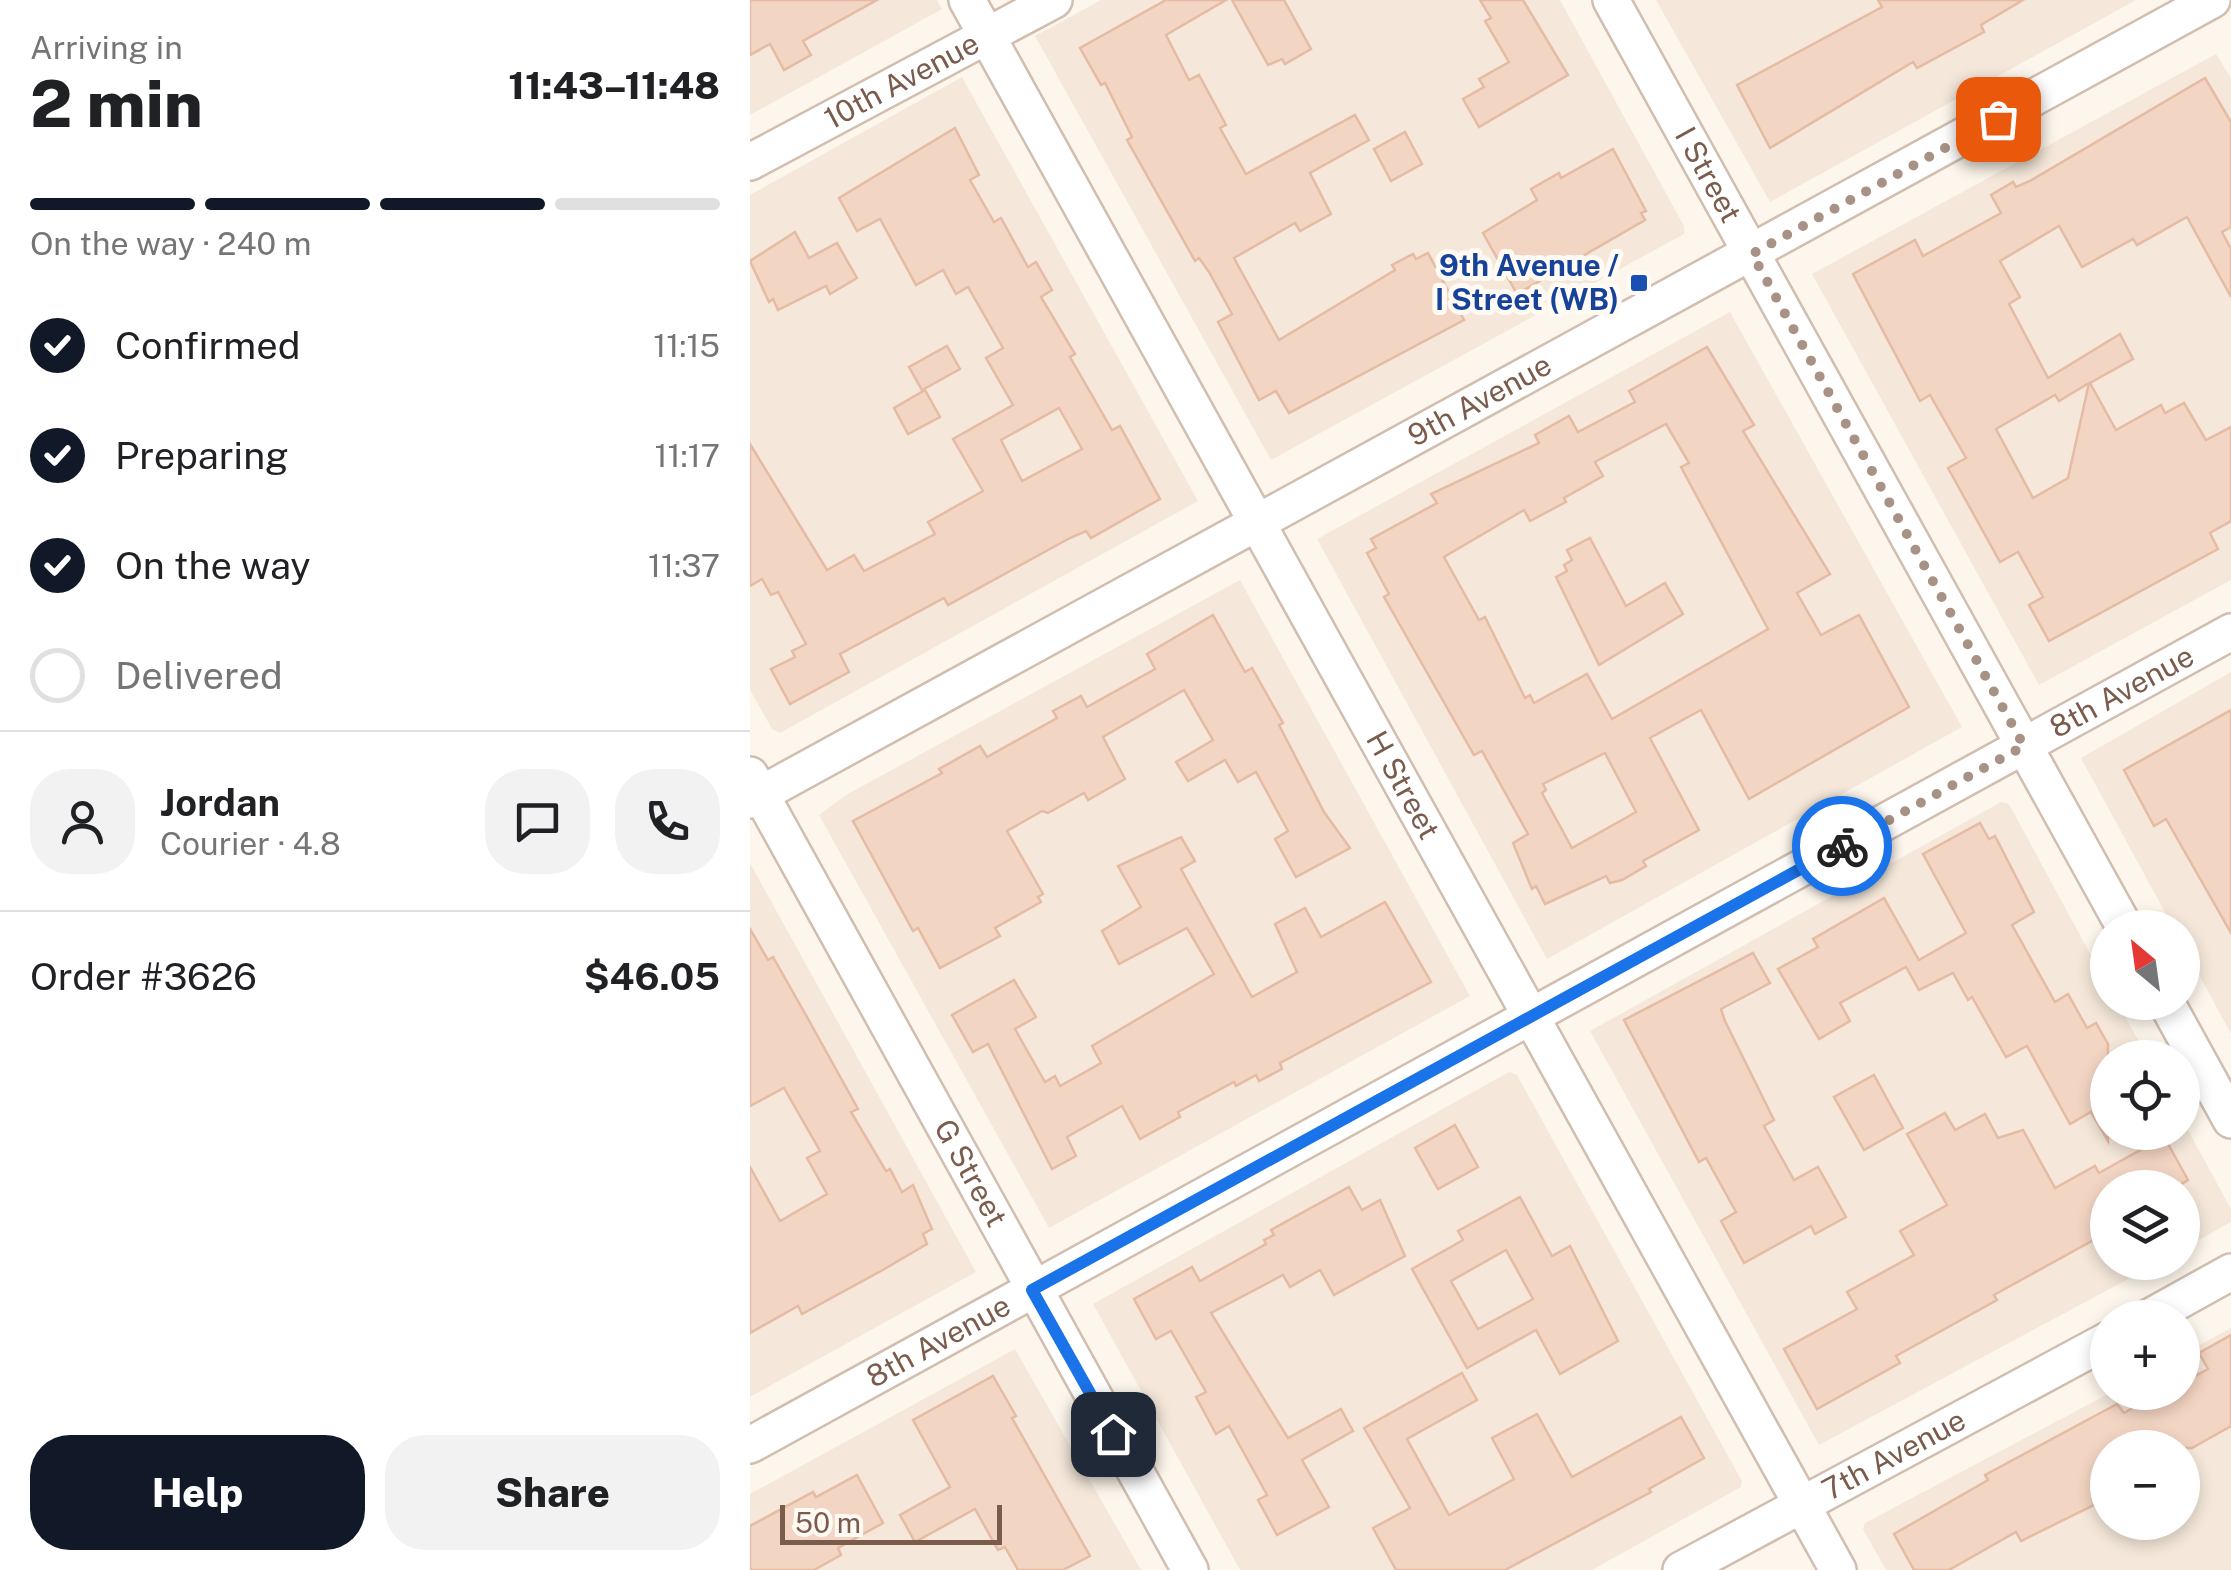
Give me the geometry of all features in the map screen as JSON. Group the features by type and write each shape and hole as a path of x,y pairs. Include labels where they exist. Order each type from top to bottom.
{"street":[{"name":"H Street","path":"968,0 1838,1570"},
{"name":"10th Avenue","path":"750,162 1054,0"},
{"name":"I Street","path":"1611,0 2115,910"},
{"name":"9th Avenue","path":"754,790 1752,254 2212,0"},
{"name":"8th Avenue","path":"750,1445 2231,632"},
{"name":"G Street","path":"754,790 1190,1570"},
{"path":"2176,1020 2231,1120"},
{"path":"2180,1300 2231,1272"},
{"name":"7th Avenue","path":"1681,1570 2090,1350"}],"shaded area":[{"path":"750,0 937,0 942,9 750,115"},
{"path":"1101,0 1560,0 1684,226 1684,234 1271,460 1035,36"},
{"path":"1656,0 2136,0 1770,202"},
{"path":"2216,54 2231,78 2231,580 2039,685 1812,274"},
{"path":"962,77 1198,501 780,733 772,729 750,690 750,195"},
{"path":"1730,312 1962,727 1547,959 1317,539"},
{"path":"1240,580 1470,996 1049,1228 819,815 846,795"},
{"path":"2231,672 2231,1034 2200,977 2200,910 2164,910 2081,758"},
{"path":"2001,802 2009,804 2090,954 2090,1020 2127,1020 2138,1040 2090,1040 2090,1150 2199,1150 2231,1209 2231,1222 2200,1239 2200,1170 2090,1170 2090,1280 2126,1280 1819,1445 1590,1031"},
{"path":"750,863 976,1272 750,1397"},
{"path":"1509,1072 1517,1075 1742,1481 1741,1487 1592,1570 1240,1570 1093,1304"},
{"path":"2231,1328 2231,1570 1886,1570 1863,1529 1865,1523 2090,1404 2090,1410 2200,1410 2200,1345"},
{"path":"1015,1349 1141,1570 750,1570 750,1494"}],"building":[{"path":"750,0 877,0 803,41 811,55 784,70 770,44 750,55"},
{"path":"1166,0 1226,0 1166,35 1189,80 1199,75 1226,125 1220,128 1246,174 1355,115 1369,140 1310,173 1331,214 1300,231 1295,223 1234,258 1279,340 1395,270 1392,265 1413,254 1416,259 1428,253 1464,320 1289,413 1276,391 1259,400 1218,322 1232,314 1209,272 1199,258 1195,261 1127,140 1132,137 1105,83 1101,85 1080,48"},
{"path":"1232,0 1284,0 1311,49 1285,64 1282,59 1268,65"},
{"path":"1480,0 1523,0 1568,75 1479,127 1463,99 1484,87 1479,79 1509,62 1485,21 1491,18"},
{"path":"1878,0 2023,0 1981,25 1984,32 1917,68 1913,62 1770,148 1737,85 1882,7"},
{"path":"2205,78 2231,122 2231,227 2222,232 2231,249 2231,297 2187,217 2137,245 2133,239 2082,267 2059,226 2000,261 2020,297 2009,304 2048,378 2120,334 2133,359 2090,383 2116,430 2161,405 2165,413 2184,403 2206,440 2231,427 2231,521 2210,533 2218,549 2049,641 2029,605 2043,597 2018,552 2000,562 1948,468 1966,458 1930,395 1920,401 1853,274 1915,240 1923,256 2001,213 1991,195 2013,182 2016,187","holes":["2089,383 2068,478 2033,498 1996,429 2055,395 2059,401"]},
{"path":"955,128 979,175 970,180 994,222 1001,218 1028,267 1036,262 1052,290 1041,297 1075,354 1070,357 1112,430 1120,426 1160,499 1091,538 1086,531 1070,538 948,605 944,598 840,654 849,672 790,704 771,669 795,657 792,651 806,644 778,592 771,595 762,579 750,586 750,444 827,570 854,555 864,571 935,534 928,522 983,491 953,439 1013,405 986,358 1003,348 968,287 956,294 943,270 916,285 880,219 857,231 839,198","holes":["1059,408 1082,449 1022,481 1001,440"]},
{"path":"1405,132 1422,164 1391,181 1374,149"},
{"path":"1613,149 1646,211 1641,213 1645,220 1517,294 1483,233 1537,200 1531,189 1559,173 1561,178"},
{"path":"795,232 809,258 837,243 857,278 830,294 826,286 778,310 773,299 769,302 750,261"},
{"path":"947,346 960,369 922,390 909,367"},
{"path":"1707,347 1754,425 1743,431 1830,574 1797,593 1821,635 1859,615 1909,707 1749,799 1701,710 1650,738 1699,830 1643,861 1646,866 1622,880 1610,883 1606,876 1545,904 1536,886 1532,889 1513,843 1528,834 1482,751 1474,755 1384,597 1389,594 1367,553 1376,548 1371,539 1437,503 1431,494 1539,443 1535,435 1569,416 1578,432 1635,402 1629,391","holes":["1666,424 1689,463 1681,467 1768,629 1612,719 1587,674 1534,703 1530,695 1525,698 1485,617 1479,620 1444,557 1524,510 1530,521 1566,502 1564,498 1603,476 1595,462","1605,753 1636,812 1572,848 1542,793 1546,790 1543,784"]},
{"path":"925,390 940,417 908,434 894,408"},
{"path":"1590,538 1626,606 1665,583 1683,614 1599,665 1556,577 1567,571 1564,565 1572,560 1567,550"},
{"path":"1213,615 1245,672 1252,668 1283,723 1279,725 1324,812 1350,848 1296,877 1275,839 1288,831 1256,772 1238,782 1225,760 1188,781 1176,762 1213,740 1184,690 1103,737 1125,779 1088,800 1084,793 1007,831 1043,894 1038,897 1041,902 995,928 1000,936 940,968 918,928 913,931 853,821 942,773 939,769 980,746 987,757 1057,718 1053,711 1081,696 1087,707 1155,669 1147,654"},
{"path":"2231,710 2231,933 2166,819 2154,826 2124,770"},
{"path":"1980,823 1989,839 1995,836 2034,912 2012,925 2055,1002 2068,994 2087,1028 2096,1023 2106,1040 2090,1040 2090,1113 2070,1124 2027,1046 2006,1057 1972,997 1968,1000 1953,973 1919,990 1906,967 1840,1003 1850,1021 1819,1039 1778,969 1818,947 1813,939 1884,898 1919,960 1966,933 1923,854"},
{"path":"1181,837 1195,861 1181,869 1252,997 1297,972 1275,924 1305,908 1321,937 1385,902 1431,982 1280,1063 1282,1069 1259,1081 1256,1075 1236,1086 1234,1082 1178,1112 1180,1117 1140,1139 1122,1106 1067,1137 1076,1156 1052,1169 988,1044 973,1052 952,1015 1014,980 1036,1017 1015,1029 1045,1082 1055,1076 1060,1086 1101,1063 1092,1046 1214,974 1187,928 1119,964 1102,931 1141,907 1118,866"},
{"path":"750,929 768,960 773,957 807,1017 858,1109 851,1112 886,1171 890,1169 902,1192 913,1185 932,1229 923,1234 927,1244 881,1271 802,1314 798,1306 750,1333 750,1167 780,1221 827,1194 807,1158 820,1151 784,1088 750,1106"},
{"path":"1753,953 1770,983 1721,1009 1725,1021 1774,1120 1764,1126 1794,1180 1818,1167 1846,1217 1815,1234 1811,1226 1744,1263 1721,1221 1736,1212 1706,1158 1699,1162 1624,1020"},
{"path":"1874,1075 1903,1128 1864,1150 1834,1097"},
{"path":"1945,1113 1955,1130 1985,1114 1998,1138 2023,1130 2055,1188 2095,1166 2097,1170 2090,1170 2090,1242 1994,1295 1997,1300 1896,1356 1900,1363 1817,1409 1784,1349 1857,1309 1847,1292 1914,1255 1900,1231 1947,1205 1907,1134"},
{"path":"1455,1125 1478,1167 1438,1189 1415,1148"},
{"path":"2140,1150 2171,1150 2182,1170 2104,1170"},
{"path":"1349,1187 1362,1210 1380,1200 1405,1256 1334,1295 1320,1270 1290,1287 1283,1275 1211,1313 1288,1438 1341,1409 1353,1431 1302,1460 1329,1507 1277,1535 1258,1500 1267,1495 1229,1426 1216,1434 1196,1397 1206,1392 1171,1331 1156,1339 1134,1299 1192,1267 1200,1281 1266,1244 1264,1240 1274,1235 1271,1230"},
{"path":"1520,1197 1552,1256 1570,1246 1618,1341 1560,1374 1536,1330 1467,1368 1412,1269 1463,1240 1458,1231","holes":["1506,1250 1533,1299 1478,1329 1451,1281"]},
{"path":"2231,1335 2231,1426 2200,1443 2200,1430 2090,1430 2090,1507 2021,1541 2016,1532 1949,1570 1914,1570 1894,1534 1988,1480 1985,1475 2106,1410 2200,1410 2200,1373 2208,1369 2200,1352"},
{"path":"1462,1373 1477,1400 1407,1439 1449,1515 1514,1479 1492,1438 1537,1414 1572,1477 1681,1417 1704,1458 1649,1489 1651,1492 1505,1570 1396,1570 1373,1528 1410,1508 1364,1428"},
{"path":"993,1376 1016,1416 1012,1418 1090,1556 1063,1570 1018,1570 1005,1547 998,1550 975,1509 915,1542 900,1515 950,1487 913,1420"},
{"path":"857,1475 883,1523 838,1548 841,1555 814,1570 750,1570 750,1526 813,1492 816,1497"}],"way so far":[{"path":"1842,846 2024,746 1752,254 1998,119"}],"place":[{"name":"9th Avenue / I Street (WB)","path":"1639,283"}],"route":[{"path":"1113,1434 1032,1290 1842,846"}]}
